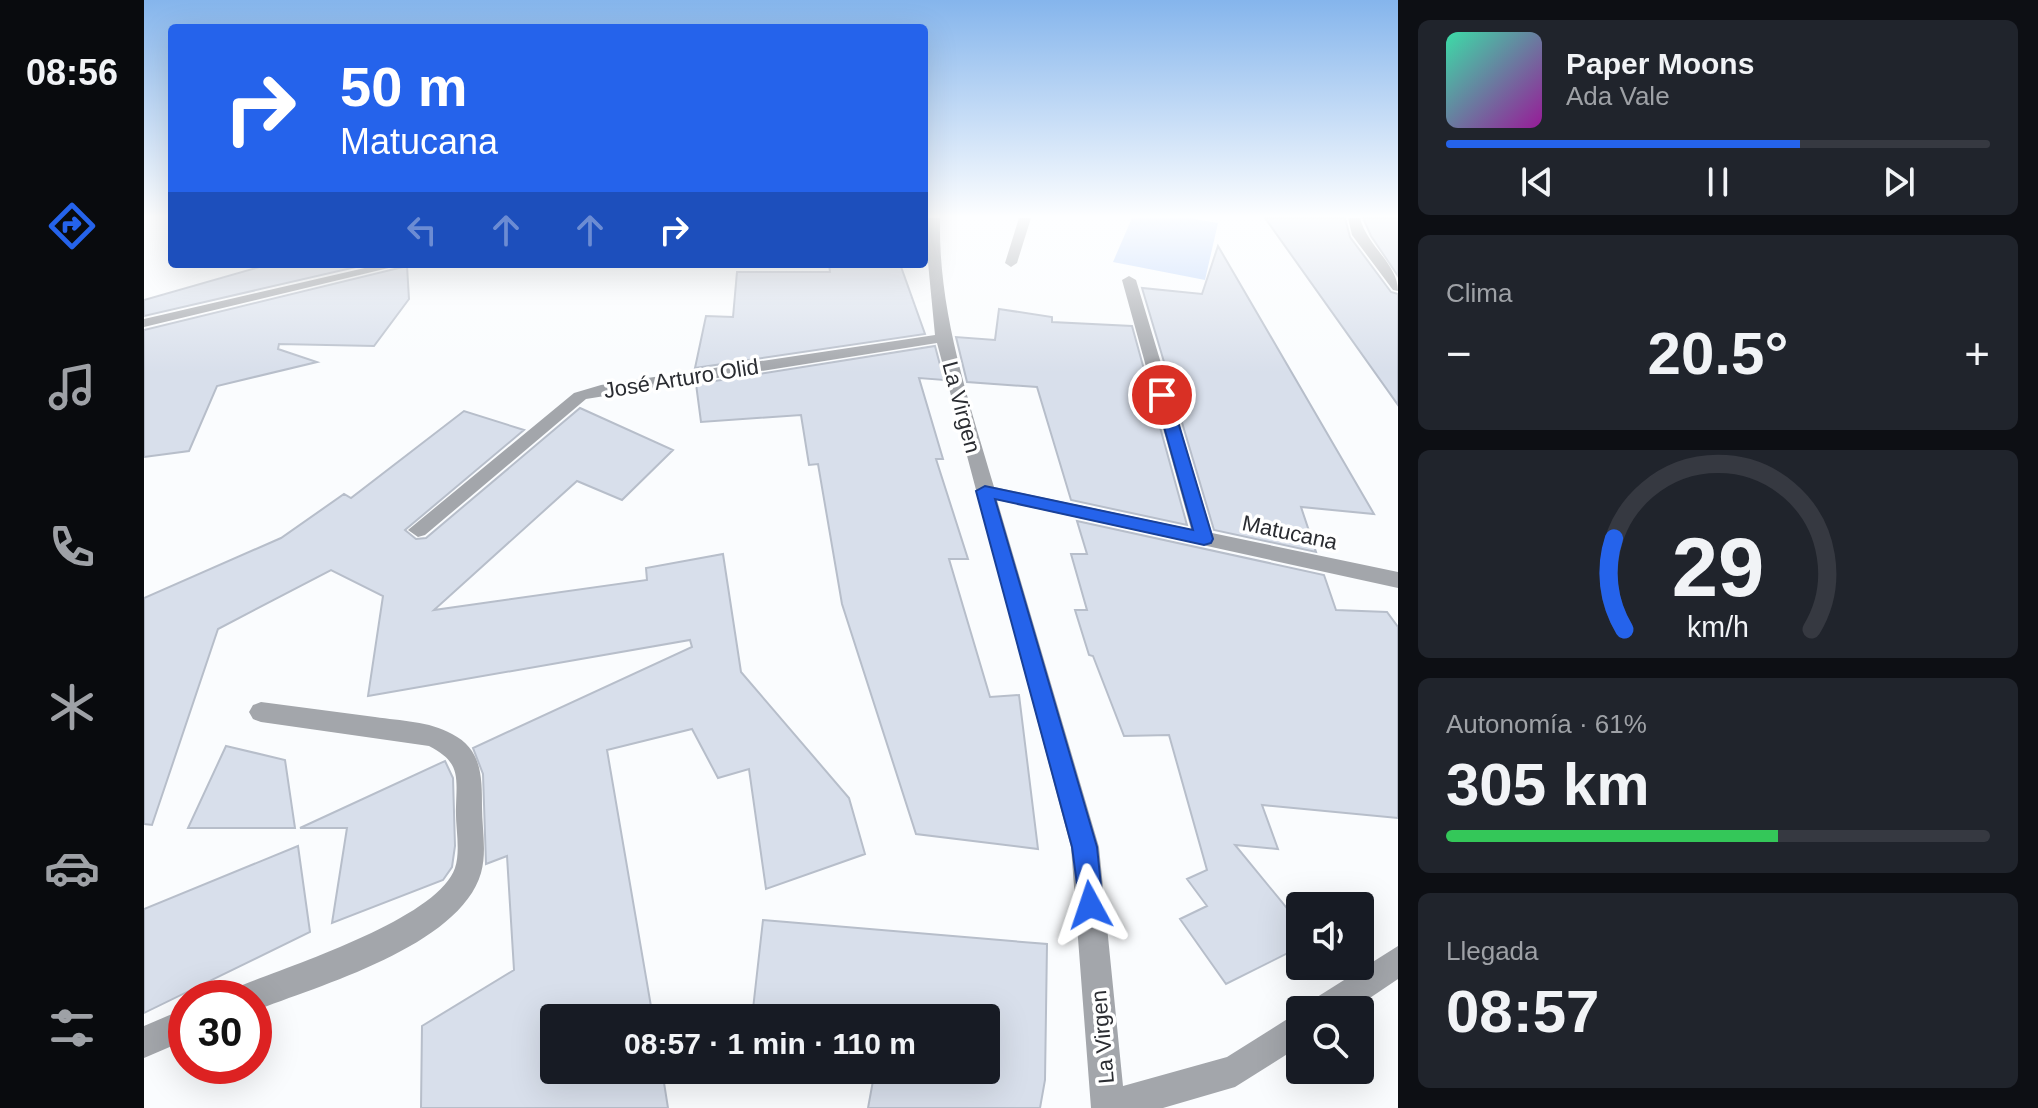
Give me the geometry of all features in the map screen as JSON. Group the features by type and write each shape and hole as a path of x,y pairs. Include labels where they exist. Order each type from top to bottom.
{"street":[{"path":"144,323 374,270"},
{"name":"La Virgen","path":"935,270 943,338 1085,847 1108,1108"},
{"path":"1385,270 1398,287"},
{"path":"1129,280 1204,539"},
{"name":"José Arturo Olid","path":"418,530 580,396 616,387 943,338"},
{"name":"Matucana","path":"985,491 1398,580"},
{"path":"261,712 432,736 455,746 470,766 467,875 448,903 417,927 272,988"},
{"path":"1346,996 1398,961"},
{"path":"144,1042 168,1032"},
{"path":"1108,1108 1235,1071 1286,1036"}],"shaded area":[{"path":"1152,270 1207,270 1205,280"}],"building":[{"path":"250,270 344,270 144,316 144,300"},
{"path":"392,270 407,270 409,299 374,346 279,344 278,349 317,362 217,386 189,451 144,457 144,330"},
{"path":"902,270 925,334 695,368 706,316 733,317 737,272"},
{"path":"1210,270 1232,270 1374,514 1301,507 1316,552 1214,530 1142,288 1202,294"},
{"path":"1302,270 1374,270 1391,292 1398,294 1398,405"},
{"path":"999,309 1052,317 1052,322 1132,326 1187,525 1071,500 1037,387 967,382 956,337 995,340"},
{"path":"935,346 944,380 919,378 943,459 936,459 968,559 949,559 990,697 1019,695 1038,849 916,834 842,604 818,464 809,465 801,415 701,422 696,384"},
{"path":"580,408 673,450 622,500 577,481 434,610 647,580 646,568 723,554 741,672 849,798 865,854 766,889 749,769 718,778 692,729 607,750 651,1004 540,1004 540,1084 664,1084 668,1108 421,1108 422,1026 514,970 507,856 486,864 483,774 473,748 692,647 690,640 368,696 383,596 331,570 218,629 152,825 144,824 144,598 281,538 344,494 351,498 464,411 524,430 405,530 416,539 426,538"},
{"path":"1077,521 1324,575 1336,610 1387,612 1398,627 1398,818 1262,805 1278,849 1235,845 1286,907 1286,954 1226,984 1180,919 1207,906 1187,879 1207,870 1169,735 1124,736 1093,656 1089,655 1075,610 1087,610 1071,554 1087,554"},
{"path":"226,746 285,760 295,828 188,828"},
{"path":"445,761 453,778 455,846 452,867 443,880 332,923 347,828 300,828"},
{"path":"298,846 310,932 212,980 168,980 168,1001 144,1013 144,909"},
{"path":"763,920 1047,944 1045,1080 1040,1108 868,1108 872,1084 1000,1084 1000,1004 754,1004"}],"route":[{"path":"1090,905 1085,847 985,491 1204,539 1162,395"}]}
